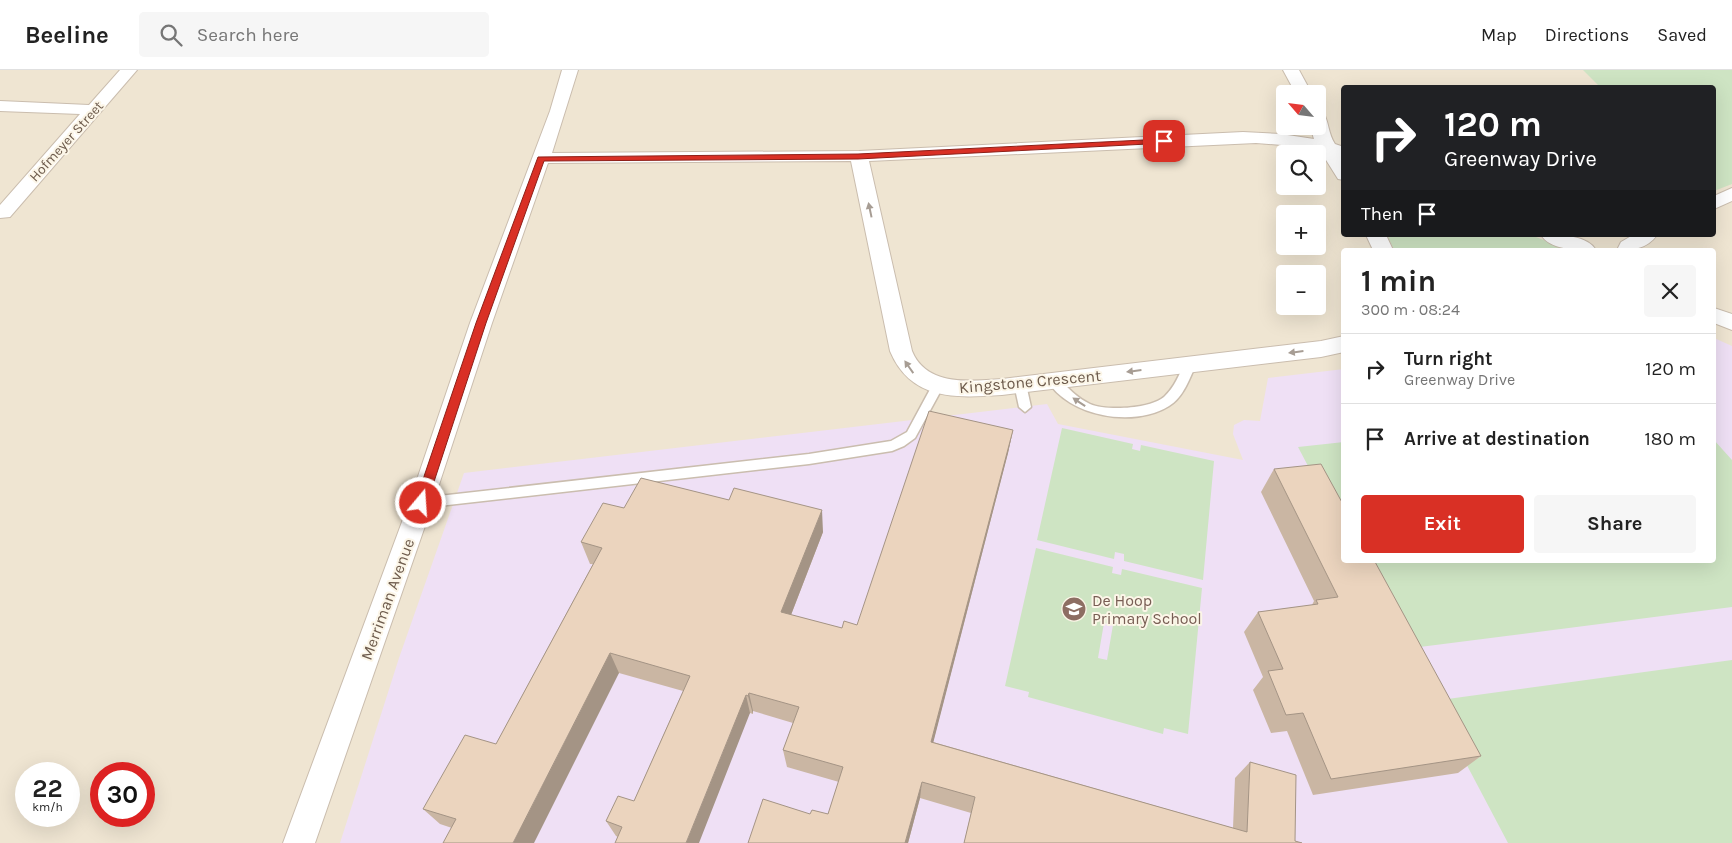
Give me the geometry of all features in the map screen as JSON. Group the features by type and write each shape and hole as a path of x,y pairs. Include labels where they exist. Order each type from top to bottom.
{"street":[{"name":"Hofmeyer Street","path":"3,213 130,70"},
{"name":"Merriman Avenue","path":"299,843 421,503 481,323 541,158 570,70"},
{"path":"1291,70 1299,85"},
{"path":"0,106 95,110"},
{"path":"1321,135 1336,150 1341,166"},
{"path":"541,158 858,156 1243,138 1282,139 1336,150"},
{"name":"Kingstone Crescent","path":"858,156 901,351 906,365 913,374 938,386 953,388 1020,384 1341,344"},
{"path":"1716,202 1732,194"},
{"path":"1556,237 1581,248"},
{"path":"1628,248 1644,237"},
{"path":"1716,316 1732,323"}],"lane":[{"path":"1053,380 1077,402 1086,407 1106,412 1117,412 1157,406 1166,402 1182,384 1190,364"},
{"path":"1020,384 1025,406"},
{"path":"421,503 809,459 892,446 911,435 938,386"}],"shaded area":[{"path":"0,70 1732,70 1732,843 0,843"},
{"name":"De Hoop Primary School","path":"1716,339 1732,346 1732,843 340,843 399,658 464,473 1047,404 1058,424 1243,460 1233,434 1234,425 1244,420 1260,421 1268,378 1341,369 1341,563 1716,563"}],"green space":[{"path":"1583,70 1732,70 1732,184 1716,190 1716,85 1598,85"},
{"path":"1388,237 1536,237 1563,248 1393,248"},
{"path":"1062,428 1133,444 1132,449 1140,451 1141,445 1214,461 1203,580 1124,561 1124,554 1115,552 1114,559 1037,540"},
{"path":"1341,442 1341,528 1298,447"},
{"path":"1716,442 1732,460 1732,607 1404,649 1360,563 1716,563"},
{"path":"1036,548 1113,567 1112,573 1121,575 1122,569 1202,588 1188,734 1164,728 1163,734 1028,697 1029,692 1005,686","holes":["1104,623 1113,625 1107,660 1098,658"]},
{"path":"1732,660 1732,843 1508,843 1433,701"}],"building":[{"path":"929,411 1013,430 931,742 1247,832 1250,762 1296,775 1295,841 1302,843 964,843 975,797 922,782 905,843 748,843 763,799 810,814 812,810 828,814 843,767 783,750 799,707 749,693 748,696 746,695 686,843 615,843 622,827 606,821 618,796 634,801 690,676 610,653 513,843 443,843 456,819 423,809 465,735 496,744 602,548 581,542 603,503 624,508 641,478 729,500 734,488 822,510 781,612 842,628 844,621 857,625"},
{"path":"1321,464 1341,501 1341,563 1376,563 1481,756 1331,779 1303,713 1286,715 1268,671 1283,669 1258,612 1318,604 1316,600 1338,597 1274,469"}],"place":[{"name":"De Hoop Primary School","path":"1074,609"}],"route":[{"path":"421,503 481,323 541,158 858,156 1164,141"}]}
